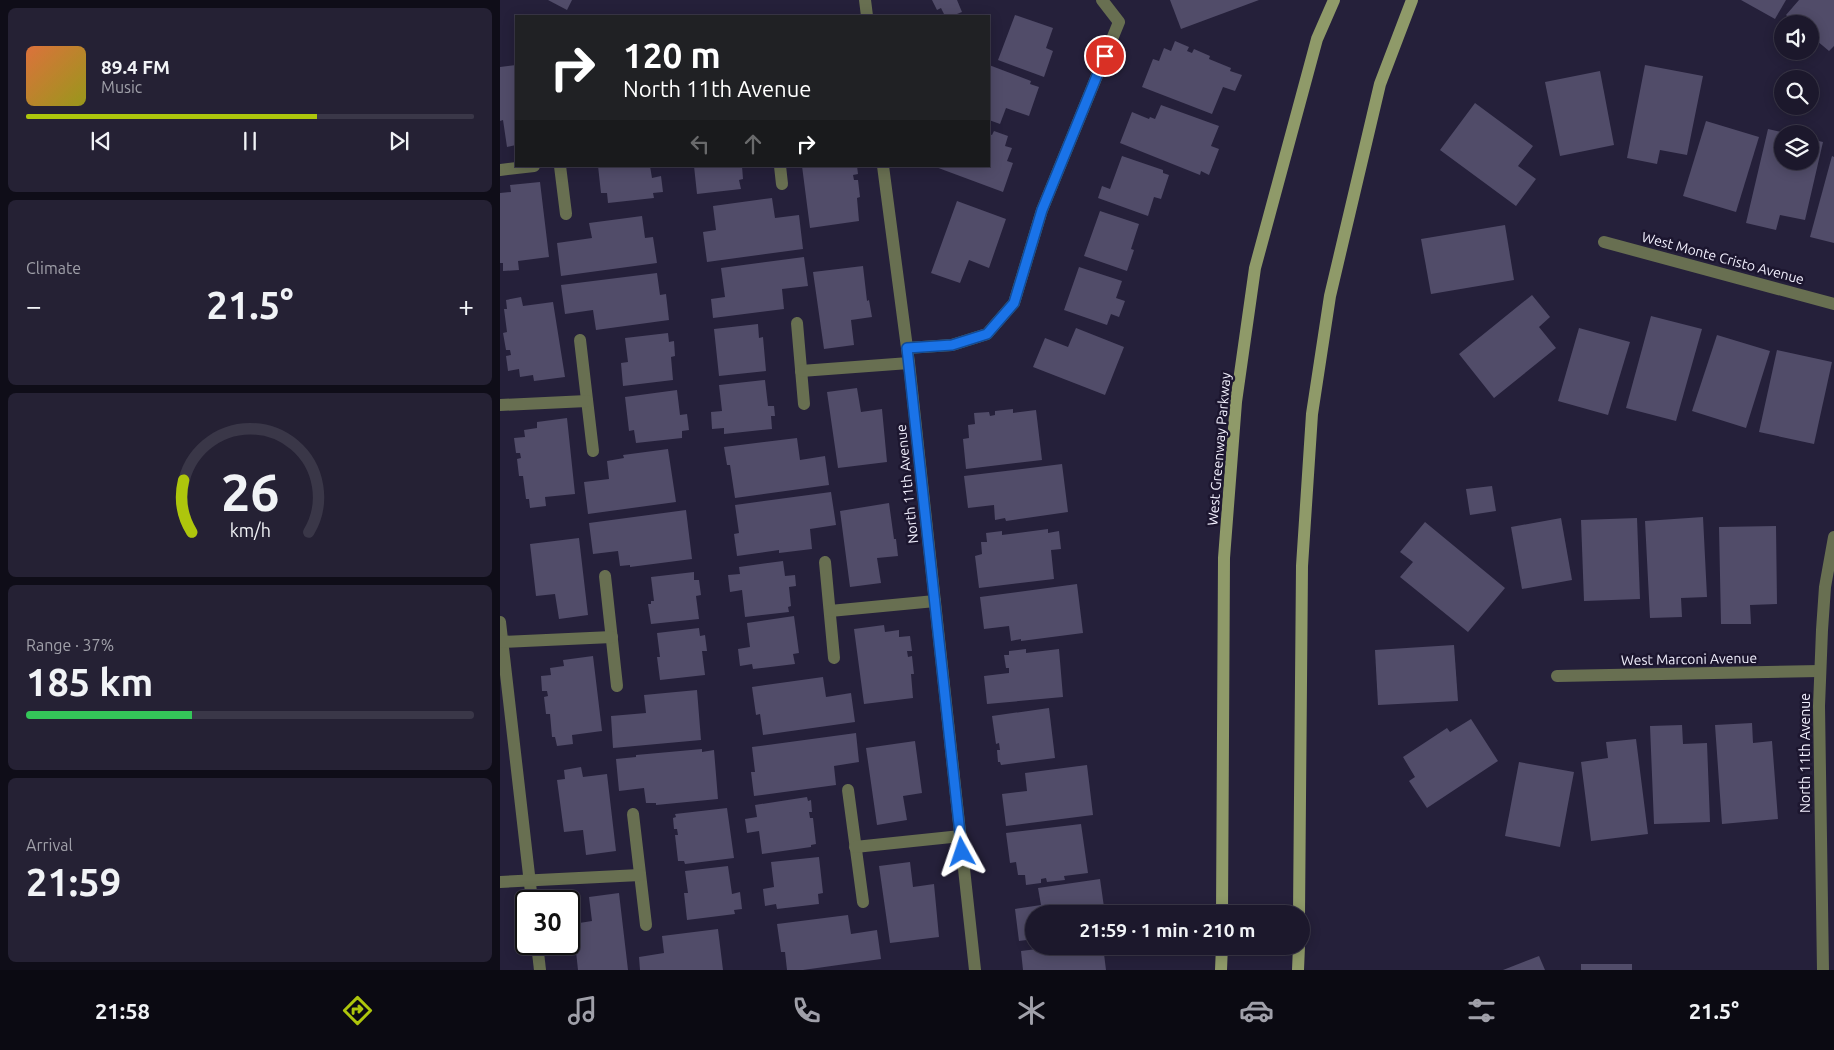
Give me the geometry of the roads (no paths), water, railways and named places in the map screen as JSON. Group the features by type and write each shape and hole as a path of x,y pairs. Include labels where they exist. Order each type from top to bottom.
{"main road":[{"name":"West Greenway Parkway","path":"1222,905 1224,558 1236,402 1255,268 1317,39 1334,0"},
{"path":"1299,905 1302,566 1312,414 1330,296 1378,92 1412,0"},
{"path":"1221,970 1222,955"},
{"path":"1298,970 1299,955"}],"street":[{"path":"865,0 866,15"},
{"path":"907,348 952,345 987,334 1014,303 1042,210 1119,22 1102,0"},
{"path":"500,170 526,167"},
{"path":"560,167 566,214"},
{"path":"780,167 782,184"},
{"name":"North 11th Avenue","path":"883,167 909,363 975,970"},
{"name":"West Monte Cristo Avenue","path":"1604,242 1834,304"},
{"path":"797,323 804,404"},
{"path":"580,340 593,452"},
{"path":"801,371 909,363"},
{"path":"500,405 587,401"},
{"name":"North 11th Avenue","path":"1824,970 1820,671 1825,587 1834,537"},
{"path":"825,562 834,658"},
{"path":"605,576 617,686"},
{"path":"830,611 935,601"},
{"path":"500,622 530,890"},
{"path":"501,642 612,637"},
{"name":"West Marconi Avenue","path":"1558,676 1820,671"},
{"path":"848,790 862,902"},
{"path":"633,814 646,925"},
{"path":"855,847 961,836"},
{"path":"500,882 640,875"},
{"path":"538,955 540,970"}]}
